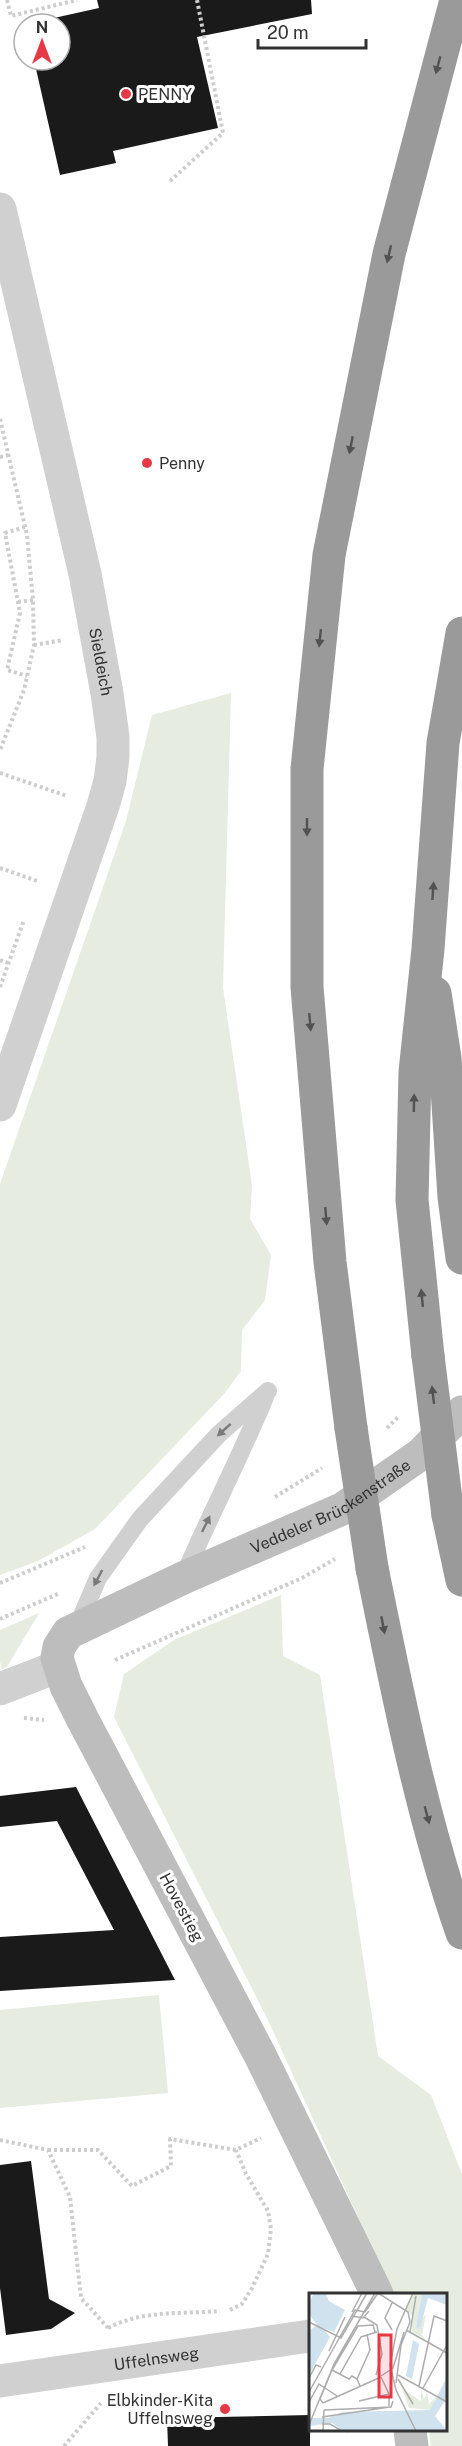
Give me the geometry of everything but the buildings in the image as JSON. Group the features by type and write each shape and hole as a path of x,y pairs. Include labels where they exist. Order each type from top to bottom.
{"highway":[{"path":"456,0 389,254 327,567 307,769 307,987 330,1262 372,1568 405,1734 449,1895 462,1933"},
{"path":"462,633 443,743 428,949 415,1072 412,1200 428,1356 448,1515 462,1580"},
{"path":"428,949 445,1058 454,1197 462,1258"}],"street":[{"name":"Sieldeich","path":"0,209 85,574 107,693 113,737 113,757 110,781 103,806 0,1105"},
{"name":"Veddeler Brückenstraße","path":"183,1578 342,1509 421,1454 462,1412"},
{"path":"0,1689 59,1666 57,1658 59,1647 68,1633 183,1578"},
{"name":"Hovestieg","path":"59,1666 83,1720 260,2055 376,2293"},
{"name":"Uffelnsweg","path":"0,2381 309,2336"},
{"path":"410,2431 412,2446"}],"lane":[{"path":"77,1628 98,1578 134,1527 219,1434 268,1391 243,1450 202,1531 183,1578"}],"path":[{"path":"7,0 11,16 77,0"},
{"path":"170,181 224,133 197,0"},
{"path":"0,419 25,527 33,600 34,645 24,690 0,750"},
{"path":"0,457 8,455"},
{"path":"25,527 5,533 20,613 16,639 7,670 27,676"},
{"path":"18,602 33,600"},
{"path":"0,772 67,796"},
{"path":"63,807 70,785"},
{"path":"0,868 37,881"},
{"path":"34,891 41,871"},
{"path":"0,987 26,912"},
{"path":"0,960 8,963"},
{"path":"0,1583 88,1546"},
{"path":"115,1660 302,1578"},
{"path":"0,2140 48,2150 98,2150 132,2186 171,2166 170,2139 236,2150 294,2124"},
{"path":"48,2150 70,2197 81,2298 138,2361"},
{"path":"108,2328 124,2319 151,2314 228,2310 236,2308 248,2296 268,2253 271,2229 268,2211 246,2174 236,2150"}],"shaded area":[{"path":"231,693 223,988 252,1185 250,1219 271,1255 265,1300 242,1330 241,1371 224,1394 95,1529 38,1561 0,1575 0,1184 126,821 152,715"},
{"path":"281,1595 283,1656 320,1675 378,2056 431,2095 462,2174 462,2446 431,2446 429,2431 447,2431 447,2293 393,2293 267,2018 114,1717 124,1674 174,1640"},
{"path":"39,1613 7,1667 2,1669 0,1630"},
{"path":"159,1995 168,2093 0,2108 0,2010"}],"place":[{"name":"PENNY","path":"126,94"},
{"name":"Penny","path":"147,463"},
{"name":"Elbkinder-Kita Uffelnsweg","path":"225,2409"}]}
